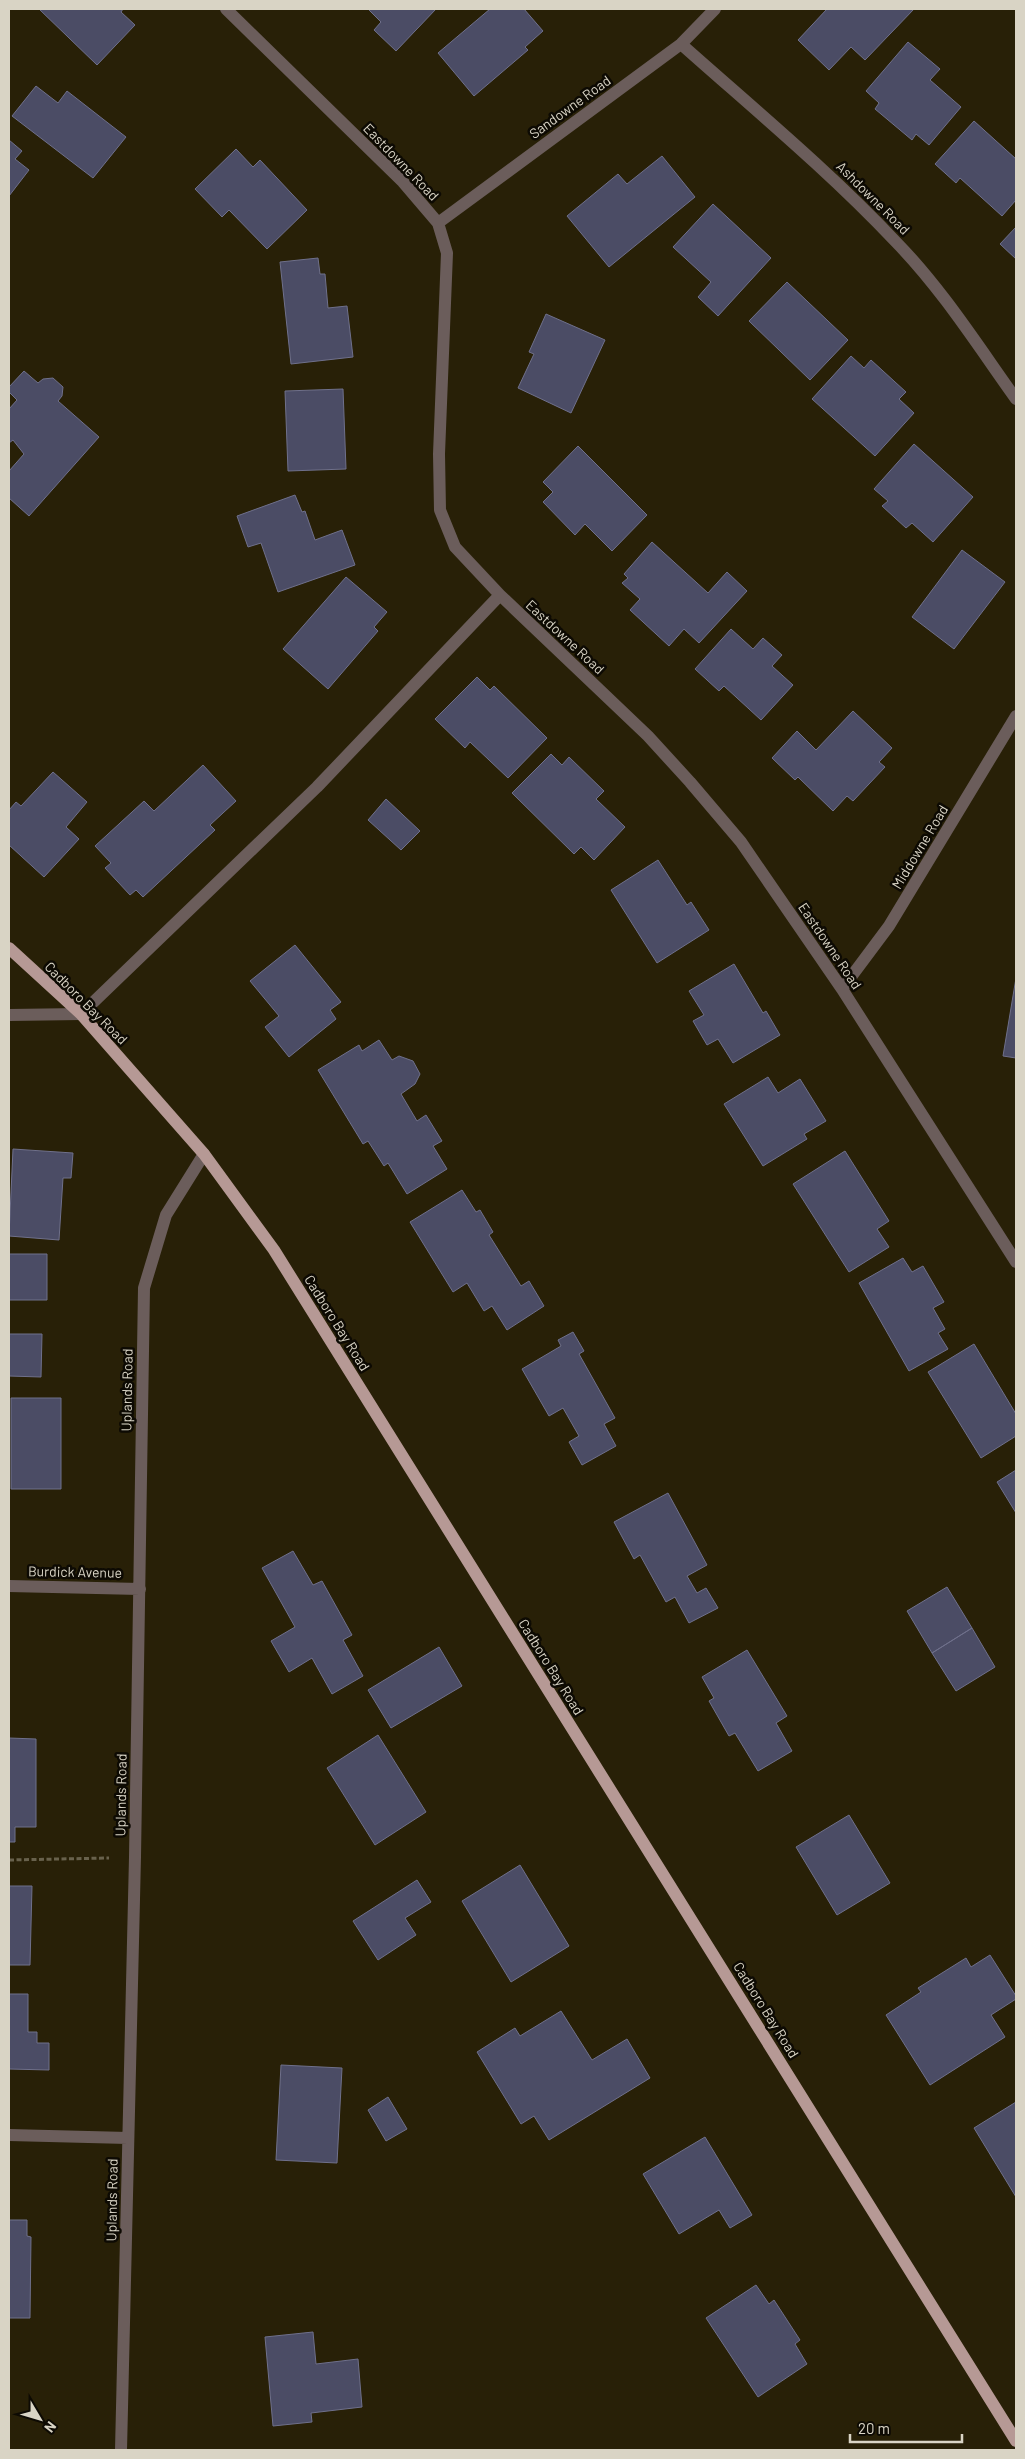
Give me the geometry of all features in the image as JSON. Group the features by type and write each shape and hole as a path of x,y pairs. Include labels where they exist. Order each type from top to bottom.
{"main road":[{"name":"Cadboro Bay Road","path":"9,948 80,1014 204,1154 274,1250 1014,2436"}],"street":[{"name":"Eastdowne Road","path":"226,9 403,182 438,223 447,253 439,454 440,510 455,547 500,595 648,736 741,842 842,989 1016,1262"},
{"name":"Sandowne Road","path":"438,223 681,44 715,9"},
{"name":"Ashdowne Road","path":"681,44 821,167 897,243 937,290 1016,399"},
{"path":"9,1015 80,1014 318,787 500,595"},
{"name":"Middowne Road","path":"842,989 889,926 1016,716"},
{"name":"Uplands Road","path":"121,2450 135,1857 144,1288 166,1215 204,1154"},
{"name":"Burdick Avenue","path":"9,1586 140,1588"},
{"path":"9,2135 128,2138"}],"path":[{"path":"9,1860 74,1861 135,1857"}],"building":[{"path":"39,9 123,9 121,12 135,25 97,65"},
{"path":"368,9 436,9 396,51 374,30 381,22"},
{"path":"490,9 524,9 543,31 525,47 528,50 474,96 438,53"},
{"path":"827,9 914,9 865,60 851,47 829,70 798,40"},
{"path":"908,42 940,69 930,80 961,107 929,145 916,134 912,140 875,109 879,103 866,91"},
{"path":"36,86 58,103 67,91 126,137 93,178 12,116"},
{"path":"974,121 1016,159 1016,200 1002,216 960,178 956,183 935,164"},
{"path":"9,140 22,151 15,159 29,170 9,196"},
{"path":"236,149 253,167 260,160 307,210 267,249 229,210 222,217 195,189"},
{"path":"662,156 695,197 609,267 567,216 618,174 627,184"},
{"path":"713,204 771,258 718,316 698,297 711,282 673,247"},
{"path":"1016,227 1016,259 1000,244"},
{"path":"318,258 320,274 325,274 328,308 347,306 353,357 291,364 280,262"},
{"path":"787,282 848,340 810,380 749,321"},
{"path":"546,314 605,340 571,413 518,388 534,354 529,352"},
{"path":"851,356 864,368 871,360 906,392 899,399 914,413 875,456 812,399"},
{"path":"24,371 38,383 43,379 53,378 63,387 62,396 58,401 99,437 29,516 9,498 9,471 24,454 13,440 9,443 9,409 17,400 9,392 9,387"},
{"path":"343,389 346,469 288,471 285,391"},
{"path":"914,444 973,497 933,542 912,523 906,528 882,506 888,501 874,489"},
{"path":"578,446 647,515 612,551 585,524 575,535 543,502 553,492 543,482"},
{"path":"295,495 302,512 305,511 315,540 342,530 355,565 278,592 261,543 248,547 237,516"},
{"path":"652,542 708,593 727,572 747,591 699,643 684,629 669,646 630,610 640,599 622,583 628,578 624,574"},
{"path":"962,550 1005,582 954,649 912,617"},
{"path":"346,577 387,612 374,627 378,631 328,689 283,649"},
{"path":"731,629 753,649 763,638 782,655 772,666 793,685 761,720 724,686 719,691 695,669"},
{"path":"477,677 490,690 494,686 547,738 508,778 470,742 465,748 435,719"},
{"path":"853,711 892,748 879,762 885,767 853,801 847,796 833,811 798,777 795,780 772,758 797,731 816,750"},
{"path":"551,754 562,765 569,757 604,791 596,799 625,827 594,860 581,847 574,854 512,793"},
{"path":"203,765 236,801 210,825 215,830 143,897 136,890 130,895 105,868 111,863 95,846 144,801 154,811"},
{"path":"53,772 87,802 66,827 79,839 44,877 9,845 9,810 16,802 21,806"},
{"path":"386,799 420,831 401,850 368,820"},
{"path":"658,860 687,905 691,902 709,930 657,963 611,890"},
{"path":"295,945 341,1002 330,1010 336,1019 289,1057 265,1027 279,1016 250,981"},
{"path":"734,964 763,1013 766,1011 780,1035 733,1063 718,1039 707,1045 693,1021 704,1015 689,991"},
{"path":"1016,978 1016,1058 1003,1056"},
{"path":"379,1040 392,1060 399,1056 413,1061 420,1074 415,1084 401,1094 417,1121 426,1115 442,1141 433,1146 447,1169 407,1194 388,1163 384,1166 368,1141 363,1144 318,1070 359,1045 362,1051"},
{"path":"768,1077 778,1093 800,1079 826,1121 804,1134 807,1139 763,1166 724,1104"},
{"path":"13,1149 73,1153 71,1178 63,1178 59,1240 9,1236"},
{"path":"845,1151 889,1221 877,1229 889,1247 849,1272 793,1184"},
{"path":"462,1190 476,1212 480,1210 493,1232 489,1235 521,1286 529,1281 544,1306 507,1330 492,1306 484,1311 467,1283 453,1292 410,1222"},
{"path":"9,1254 47,1254 47,1300 9,1300"},
{"path":"903,1258 912,1272 923,1266 944,1302 933,1308 945,1329 938,1333 948,1349 909,1371 859,1283"},
{"path":"573,1332 584,1351 579,1354 615,1418 604,1424 616,1446 582,1465 569,1442 579,1436 563,1408 549,1416 522,1369 561,1346 558,1340"},
{"path":"9,1334 42,1334 41,1377 9,1376"},
{"path":"974,1344 1016,1414 1016,1436 981,1458 928,1372"},
{"path":"11,1398 61,1398 61,1489 11,1489"},
{"path":"1016,1470 1016,1513 997,1482"},
{"path":"668,1493 707,1565 687,1576 697,1593 706,1588 718,1608 689,1623 675,1597 666,1602 640,1555 634,1559 614,1522"},
{"path":"293,1551 313,1585 322,1581 352,1635 343,1640 363,1676 332,1694 312,1658 289,1672 271,1641 295,1627 262,1568"},
{"path":"947,1587 972,1628 932,1653 907,1611"},
{"path":"972,1628 995,1667 956,1691 932,1653"},
{"path":"439,1647 462,1686 391,1728 368,1690"},
{"path":"747,1650 787,1716 776,1723 792,1751 758,1771 735,1733 729,1736 709,1701 714,1698 702,1677"},
{"path":"378,1735 426,1812 375,1845 327,1768"},
{"path":"9,1738 36,1739 36,1827 15,1827 15,1842 9,1842"},
{"path":"849,1815 890,1883 837,1915 796,1847"},
{"path":"520,1865 569,1946 511,1982 462,1901"},
{"path":"417,1880 431,1902 405,1918 416,1935 378,1960 353,1921"},
{"path":"9,1886 32,1886 30,1965 9,1965"},
{"path":"990,1955 1016,1996 1016,1999 991,2015 1005,2037 930,2085 886,2015 921,1992 918,1988 966,1958 971,1967"},
{"path":"9,1994 28,1994 28,2032 37,2032 37,2043 49,2043 49,2070 9,2069"},
{"path":"561,2011 592,2060 627,2039 650,2078 549,2140 534,2116 521,2124 477,2052 515,2028 520,2036"},
{"path":"281,2065 342,2068 337,2163 276,2160"},
{"path":"388,2097 407,2129 386,2141 368,2110"},
{"path":"1016,2102 1016,2197 974,2128"},
{"path":"705,2137 752,2215 730,2228 719,2210 679,2234 643,2174"},
{"path":"9,2220 27,2220 27,2236 31,2237 30,2318 9,2318"},
{"path":"756,2285 769,2304 774,2300 800,2340 795,2344 807,2364 758,2397 706,2318"},
{"path":"313,2332 316,2364 358,2359 362,2407 311,2413 312,2422 273,2426 265,2337"}]}
